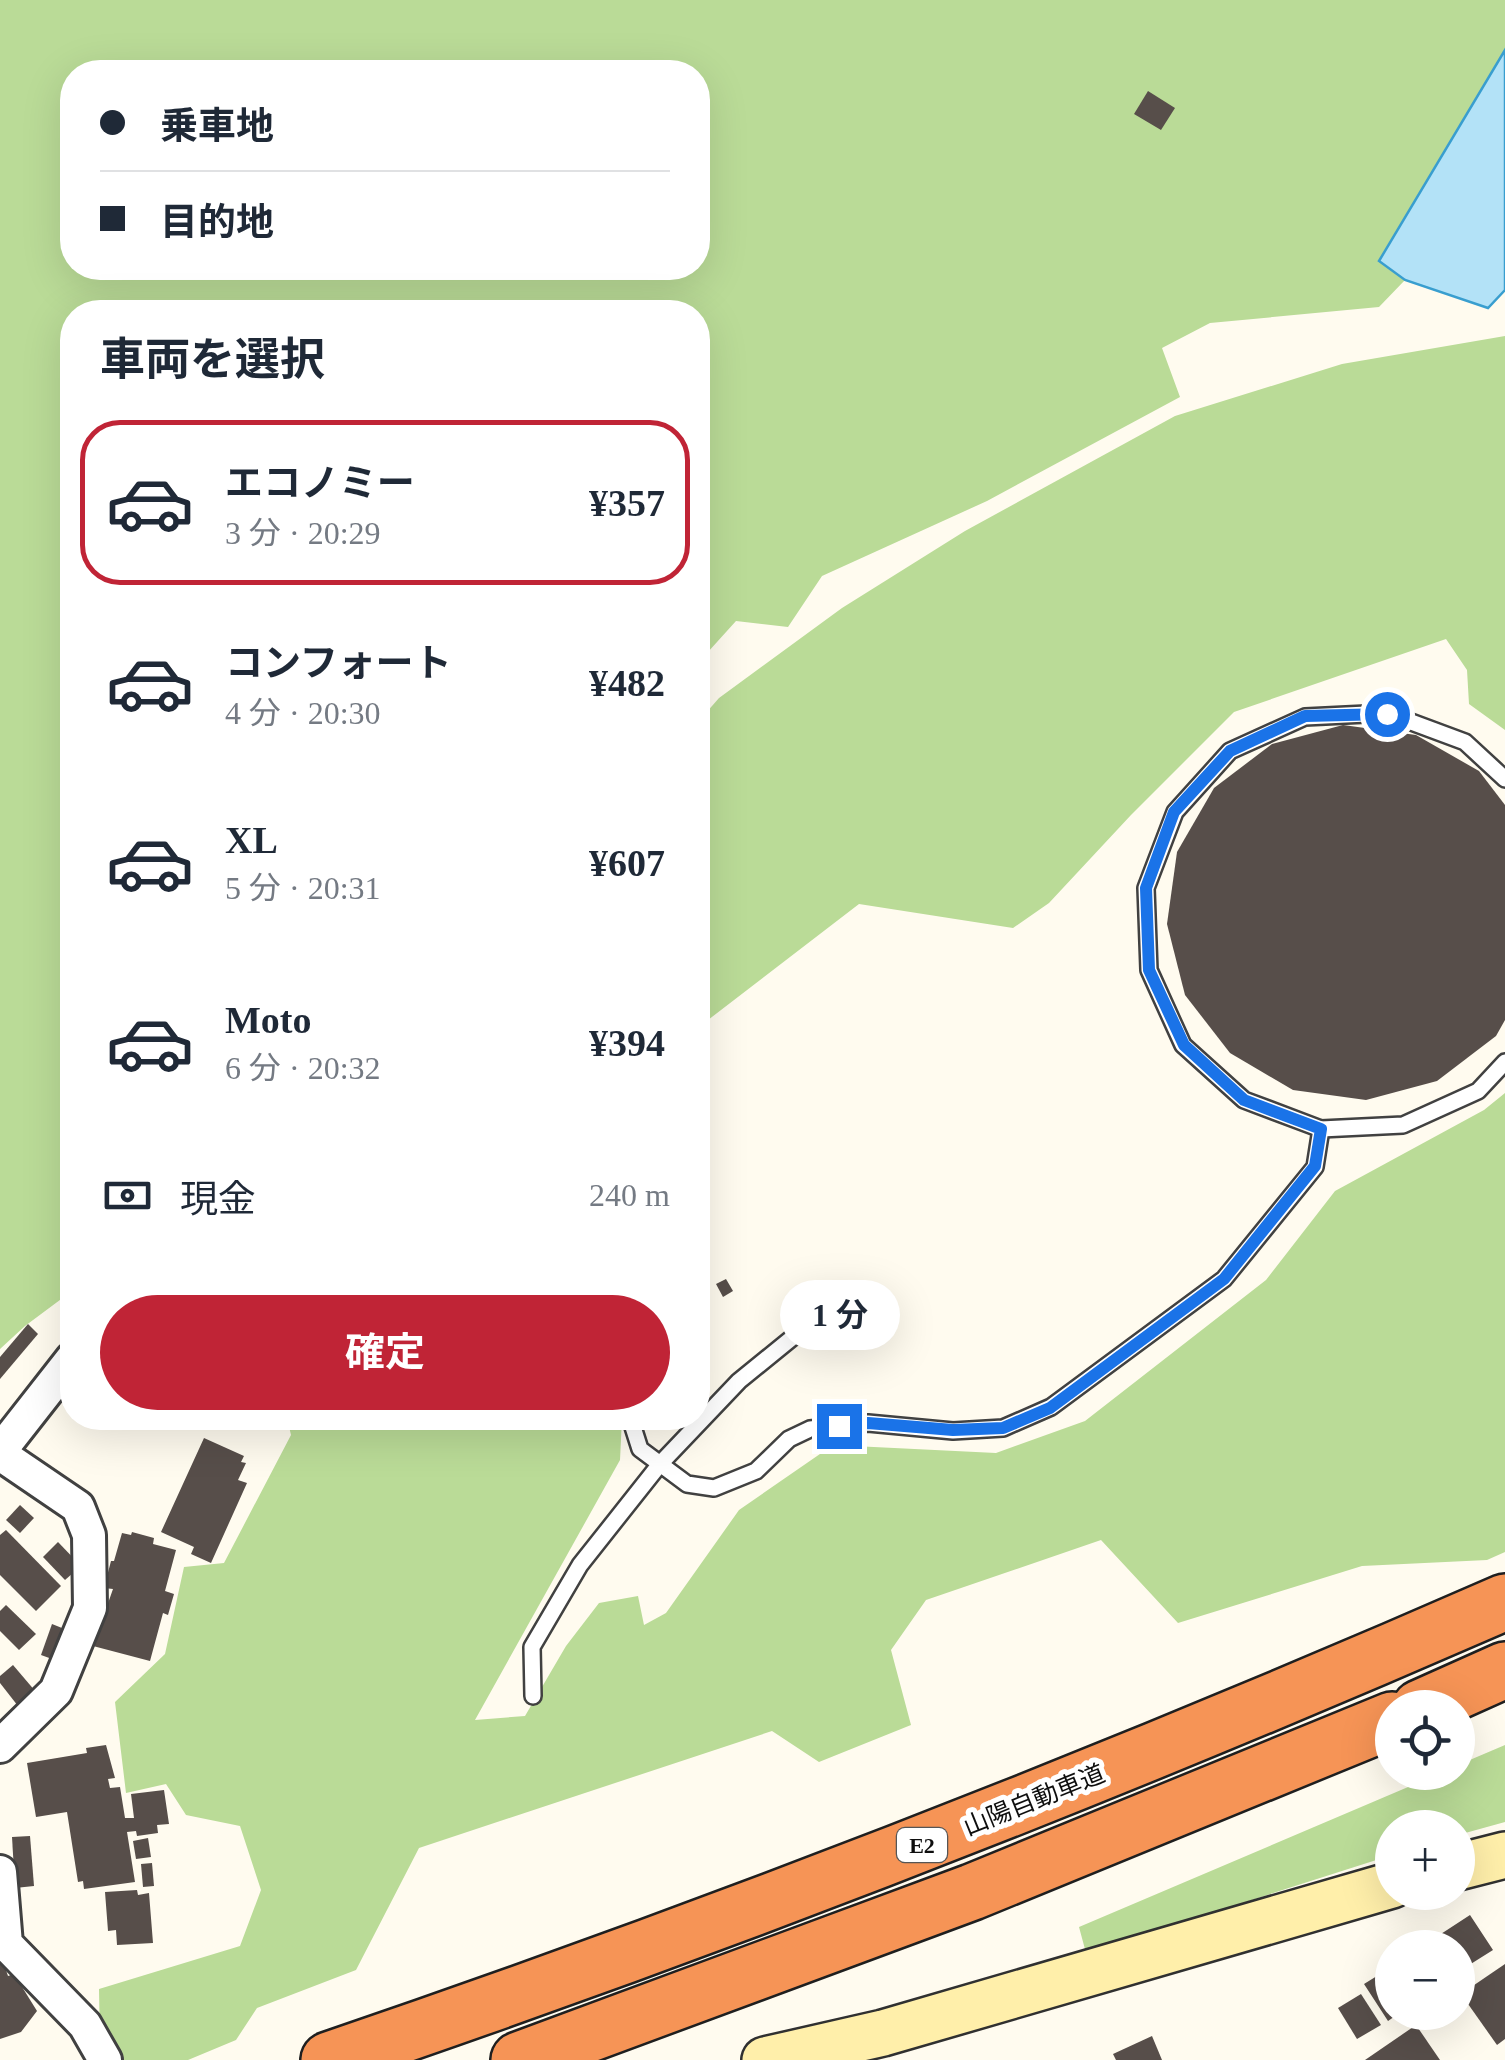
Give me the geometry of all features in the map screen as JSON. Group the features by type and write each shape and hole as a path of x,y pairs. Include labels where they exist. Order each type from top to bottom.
{"highway":[{"name":"山陽自動車道","path":"329,2060 577,1976 953,1833 1318,1684 1505,1602"},
{"path":"1460,1690 1505,1670"},
{"name":"E2","path":"519,2060 972,1892 1375,1727"}],"street":[{"path":"0,1746 56,1690 90,1608 88,1535 78,1506 0,1453 60,1375"},
{"path":"1475,1863 1505,1855"},
{"path":"0,1872 6,1944 85,2026 105,2060"},
{"path":"765,2060 883,2033 1375,1891"}],"lane":[{"path":"1505,779 1464,742 1387,714 1305,716 1230,751 1174,812 1146,888 1149,970 1176,1030 1184,1045 1244,1100 1321,1129 1403,1126 1478,1091 1505,1062"},
{"path":"634,1430 640,1449 687,1484 714,1488 756,1471 788,1440 810,1429 868,1423 953,1430 1003,1428 1050,1408 1224,1279 1315,1166 1321,1129"},
{"path":"710,1411 738,1381 814,1320"},
{"path":"533,1696 532,1647 580,1564 692,1430"}],"green space":[{"path":"0,0 1505,0 1505,50 1379,260 1405,280 1379,307 1210,323 1162,348 1180,397 987,501 822,576 788,627 736,621 710,650 710,300 60,300 60,1300 0,1349"},
{"path":"1505,336 1505,730 1469,704 1467,670 1446,639 1234,712 1049,903 1013,928 859,904 710,1018 710,708 719,698 842,608 965,531 1175,416 1342,364"},
{"path":"1505,1093 1505,1552 1487,1560 1362,1566 1178,1623 1101,1540 926,1600 891,1650 911,1725 819,1762 772,1731 419,1848 356,1970 257,2008 236,2040 188,2060 111,2060 100,2046 99,1989 240,1946 261,1890 240,1826 186,1815 166,1784 126,1793 115,1702 165,1654 184,1567 224,1563 291,1435 290,1430 621,1430 620,1460 475,1720 525,1716 566,1646 599,1603 638,1596 644,1625 666,1613 739,1510 833,1445 996,1453 1085,1421 1266,1280 1335,1191 1484,1110"},
{"path":"1505,1745 1505,1822 1475,1830 1475,1810 1375,1810 1375,1860 1086,1953 1079,1927 1401,1790 1475,1790 1475,1758"}],"water":[{"path":"1505,50 1505,290 1488,308 1405,280 1379,261"}],"building":[{"path":"1148,91 1175,108 1161,130 1134,114"},
{"path":"1343,725 1416,735 1479,771 1505,805 1505,1020 1496,1036 1437,1081 1366,1100 1293,1090 1230,1053 1185,995 1167,924 1177,852 1214,788 1272,744"},
{"path":"726,1279 733,1291 723,1297 716,1284"},
{"path":"28,1324 38,1334 0,1379 0,1357"},
{"path":"204,1438 244,1456 241,1462 246,1463 238,1480 247,1483 211,1563 191,1554 194,1547 161,1532"},
{"path":"20,1505 34,1518 20,1533 6,1520"},
{"path":"6,1530 61,1586 36,1611 0,1575 0,1535"},
{"path":"122,1533 154,1538 153,1544 176,1550 165,1591 174,1594 168,1615 163,1613 150,1661 93,1646 113,1589 104,1588 111,1561"},
{"path":"58,1542 81,1566 65,1580 43,1557"},
{"path":"6,1605 36,1634 19,1650 0,1631 0,1611"},
{"path":"52,1624 62,1628 52,1659 41,1655"},
{"path":"13,1665 36,1692 18,1706 0,1683 0,1676"},
{"path":"106,1745 115,1778 108,1779 110,1788 120,1787 125,1818 134,1818 131,1794 164,1790 169,1824 157,1825 158,1833 137,1836 136,1831 127,1832 135,1882 84,1889 83,1881 78,1882 67,1812 36,1817 27,1763 87,1753 86,1748"},
{"path":"30,1836 34,1886 15,1888 12,1837"},
{"path":"148,1838 151,1857 136,1859 133,1841"},
{"path":"152,1863 154,1886 143,1887 141,1864"},
{"path":"137,1890 138,1895 149,1893 153,1943 117,1945 116,1930 108,1931 105,1892"},
{"path":"1470,1915 1493,1950 1475,1961 1475,1930 1447,1930"},
{"path":"4,1964 8,1976 14,1974 37,2011 21,2032 0,2039 0,1965"},
{"path":"1505,1964 1505,2039 1497,2045 1475,2014 1475,1984"},
{"path":"1375,1977 1375,2001 1364,1984"},
{"path":"1361,1994 1375,2016 1375,2028 1357,2039 1338,2008"},
{"path":"1409,2030 1419,2030 1440,2060 1365,2060"},
{"path":"1152,2036 1162,2060 1116,2060 1113,2054"}],"route":[{"path":"839,1426 868,1423 953,1430 1003,1428 1050,1408 1224,1279 1315,1166 1321,1129 1244,1100 1184,1045 1149,970 1146,888 1174,812 1230,751 1305,716 1387,714"}]}
